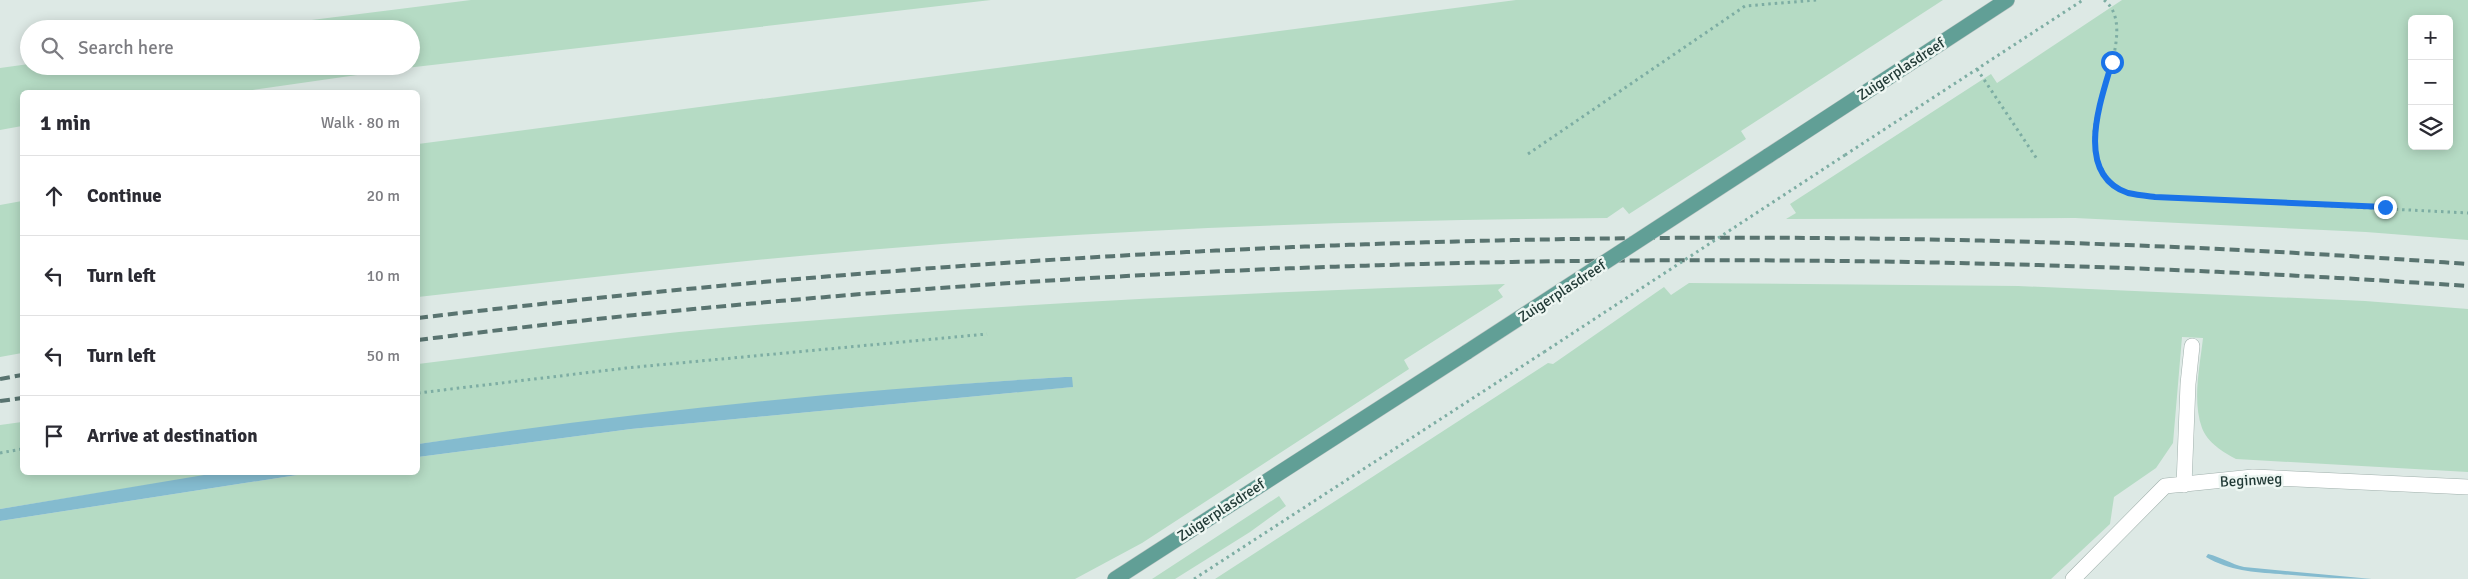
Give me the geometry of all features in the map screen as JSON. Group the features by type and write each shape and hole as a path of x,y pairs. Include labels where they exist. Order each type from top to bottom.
{"main road":[{"name":"Zuigerplasdreef","path":"1114,579 1467,352 2007,0"}],"lane":[{"path":"2184,485 2188,384 2192,346"},
{"name":"Beginweg","path":"2073,579 2165,486 2253,477 2468,487"}],"path":[{"path":"1528,154 1745,6 1817,0"},
{"path":"1194,579 2083,0"},
{"path":"2104,0 2115,14 2117,23 2114,52 2094,131 2098,162 2109,181 2128,192 2155,197 2468,213"},
{"path":"1977,69 2037,159"},
{"path":"420,393 626,368 987,334"},
{"path":"0,452 20,449"}],"green space":[{"path":"471,0 991,0 420,66 420,20 311,20"},
{"path":"1516,0 1943,0 1741,131 1746,139 1629,214 1623,207 1607,218 1274,225 1025,238 745,261 420,297 420,144"},
{"path":"2122,0 2468,0 2468,240 2366,232 2075,218 1786,219 1796,213 1790,204 1991,74 1997,83"},
{"path":"20,65 20,75 357,75 253,90 20,90 20,126 0,130 0,68"},
{"path":"20,201 20,353 0,357 0,205"},
{"path":"1689,283 2018,286 2365,301 2468,309 2468,472 2236,459 2221,450 2208,438 2204,433 2199,418 2197,395 2203,338 2182,337 2173,443 2156,468 2114,497 2110,524 2051,579 1215,579 1548,363 1553,364 1664,287 1671,295"},
{"path":"1505,284 1498,290 1503,297 1404,360 1409,369 1142,543 1075,579 0,579 0,521 297,475 420,475 420,457 631,429 1072,387 1072,377 1065,377 903,389 660,414 420,444 420,364 581,343 782,323 988,308 1298,292"},
{"path":"20,422 20,475 210,475 0,509 0,425"},
{"path":"1279,496 1286,506 1250,532 1175,579 1152,579"}],"water":[{"path":"1072,377 1073,387 631,429 420,457 420,444 498,432 741,403 984,382"},
{"path":"204,475 297,475 0,521 0,509"},
{"path":"2208,554 2244,567 2372,579 2326,578 2251,571 2215,562 2206,557"}],"railway":[{"path":"420,318 673,290 929,268 1185,252 1442,242 1698,238 1955,240 2211,249 2468,264"},
{"path":"420,340 673,311 929,289 1185,273 1442,264 1698,260 1955,263 2212,272 2468,286"},
{"path":"0,379 20,375"},
{"path":"0,401 20,398"}],"route":[{"path":"2112,62 2094,131 2096,148 2098,162 2109,181 2128,192 2155,197 2385,207"}]}
